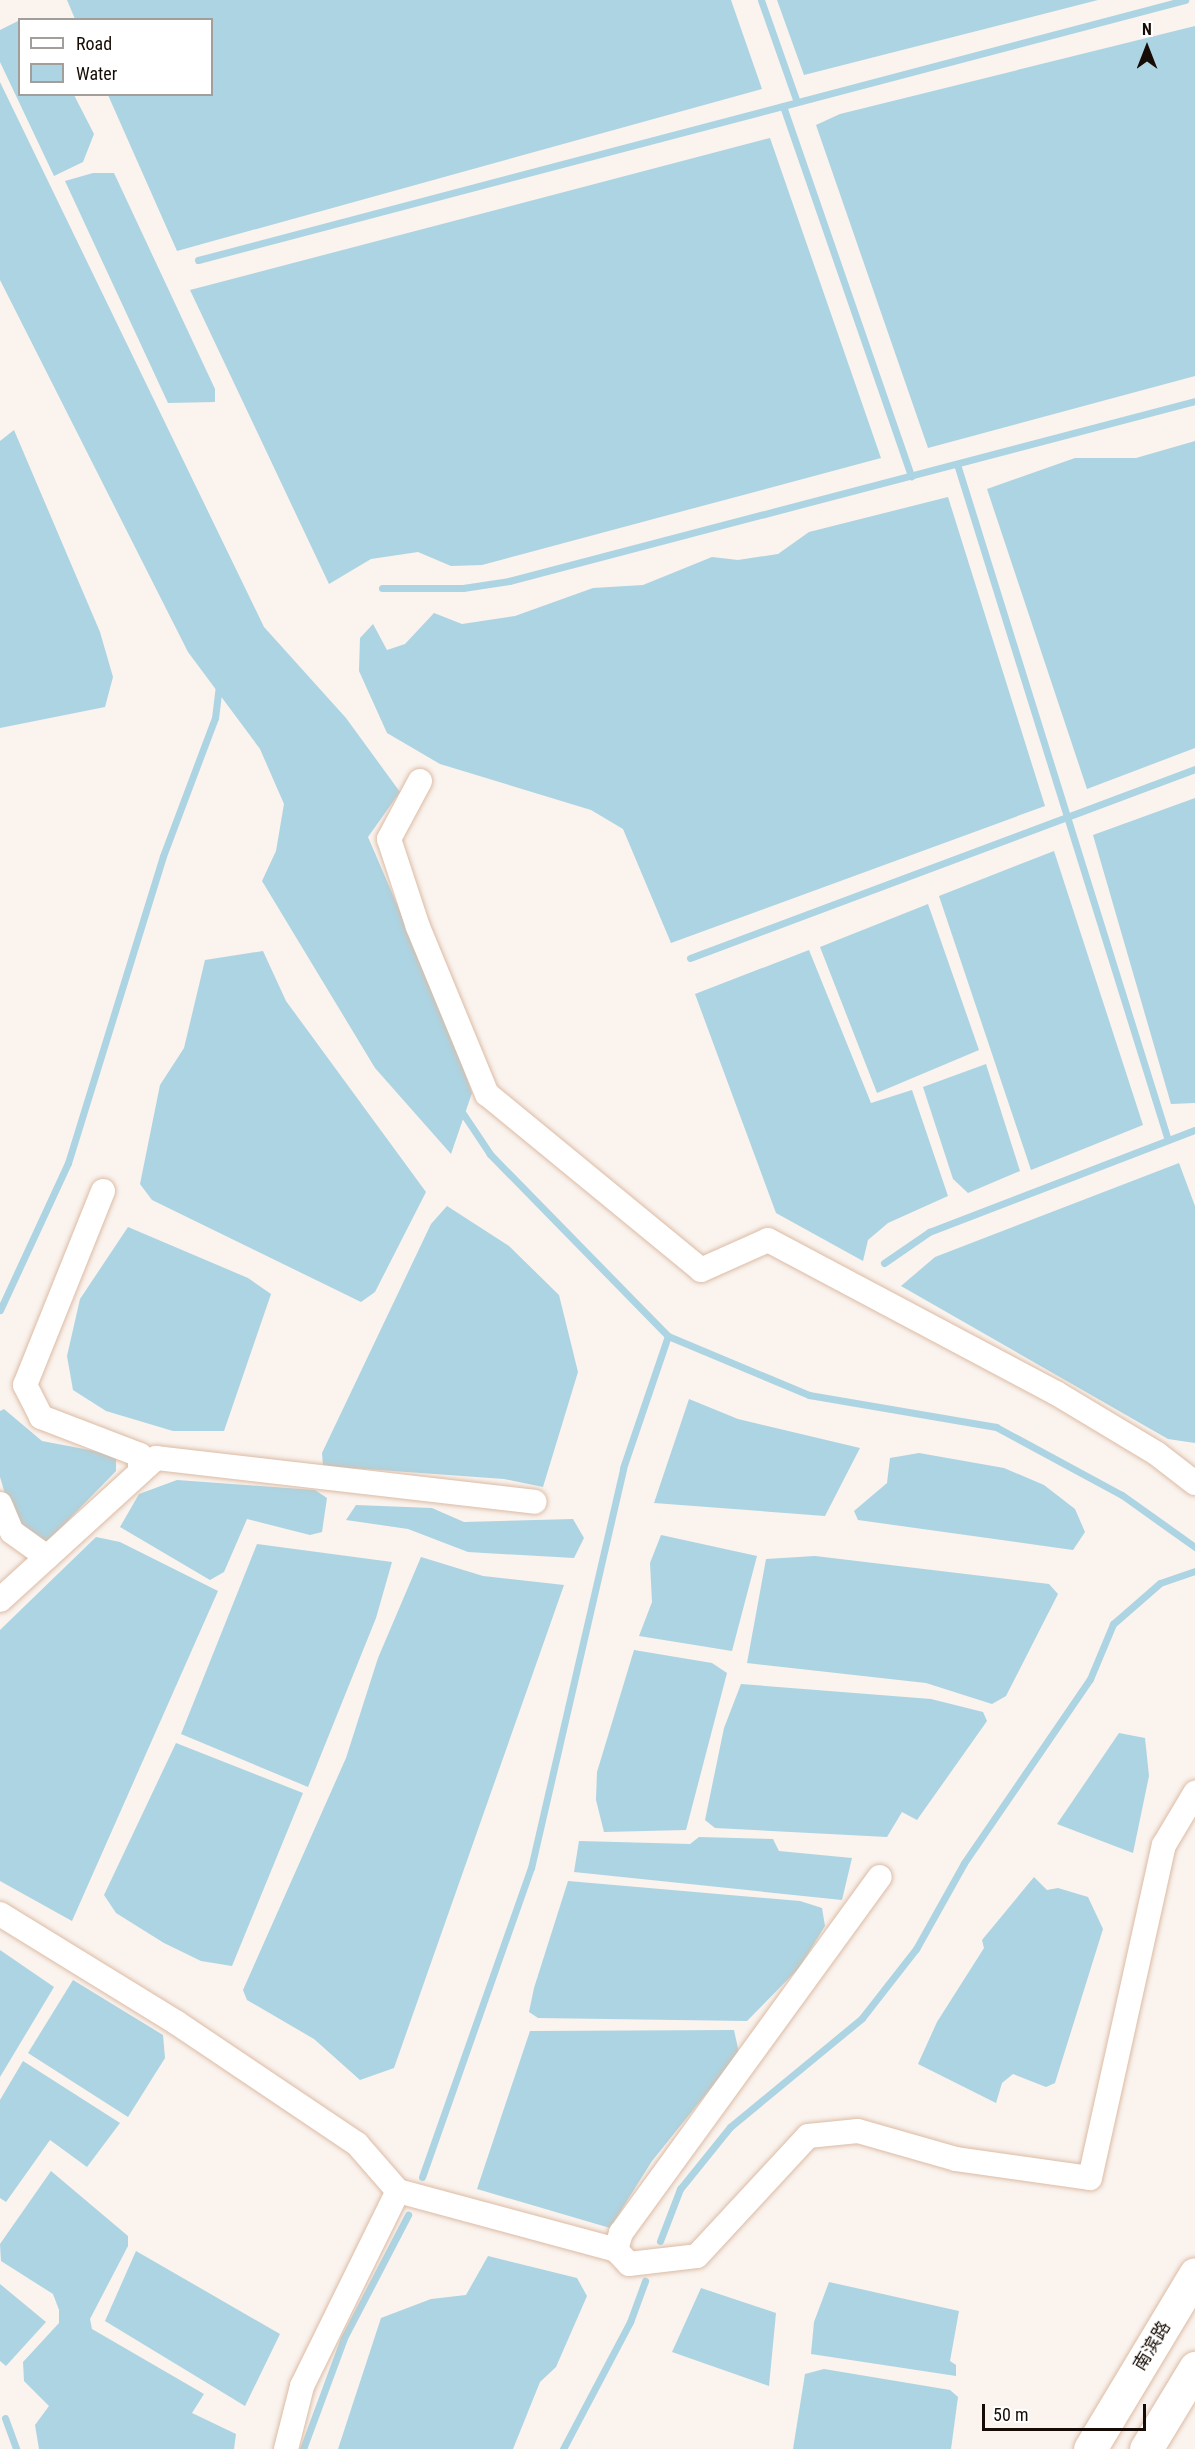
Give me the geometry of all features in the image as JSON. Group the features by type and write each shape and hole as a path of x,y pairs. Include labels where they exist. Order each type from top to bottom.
{"main road":[{"name":"南滨路","path":"1090,2449 1195,2274"},
{"path":"1146,2449 1195,2368"}],"street":[{"path":"420,781 389,839 418,927 487,1094 701,1270 768,1240 1056,1393 1156,1453 1195,1483"},
{"path":"104,1191 26,1385 41,1417 140,1455 140,1472"},
{"path":"0,1600 156,1458 534,1502"},
{"path":"0,1504 12,1532 46,1557"},
{"path":"0,1914 177,2023 357,2144 398,2191 616,2250 629,2264 697,2256 808,2136 858,2131 956,2159 1090,2178 1164,1845 1195,1793"},
{"path":"616,2250 621,2233 880,1877"},
{"path":"286,2449 302,2386 398,2191"}],"water":[{"path":"67,0 731,0 762,89 177,251 108,96 213,96 213,18 75,18"},
{"path":"777,0 1098,0 804,75"},
{"path":"18,21 18,96 75,96 94,134 83,162 54,176 0,62 0,30"},
{"path":"1195,26 1195,376 928,448 816,125 840,114"},
{"path":"0,82 264,627 346,718 400,792 368,837 443,1011 472,1093 451,1154 375,1068 262,881 276,851 284,804 260,749 188,652 0,280"},
{"path":"770,138 881,458 482,565 451,566 418,552 371,559 329,584 190,290"},
{"path":"93,173 114,173 215,389 215,402 168,403 65,181"},
{"path":"14,430 100,632 113,677 105,707 0,728 0,441"},
{"path":"1195,441 1195,748 1087,789 987,489 1075,458 1136,458"},
{"path":"948,497 1045,806 671,943 623,829 591,810 440,764 387,733 359,671 360,638 373,624 387,650 405,644 434,613 462,624 515,616 593,588 643,585 712,557 738,560 778,554 809,532"},
{"path":"1195,798 1195,1103 1171,1104 1093,835"},
{"path":"1054,851 1143,1125 1031,1170 939,896"},
{"path":"928,904 979,1050 877,1093 820,947"},
{"path":"809,950 871,1103 912,1090 948,1196 888,1223 868,1240 863,1261 776,1213 695,994"},
{"path":"263,951 286,1001 426,1192 375,1292 361,1302 152,1200 140,1184 160,1085 184,1048 205,960"},
{"path":"986,1064 1020,1171 968,1193 953,1179 923,1087"},
{"path":"1179,1163 1195,1206 1195,1443 1168,1439 901,1286 935,1257"},
{"path":"447,1206 509,1246 559,1295 578,1372 543,1487 504,1479 323,1466 322,1453 431,1224"},
{"path":"128,1227 248,1278 271,1294 224,1431 173,1431 106,1411 73,1390 67,1356 80,1299"},
{"path":"689,1399 738,1419 860,1448 825,1516 654,1503"},
{"path":"4,1409 42,1441 116,1455 116,1471 46,1543 16,1530 0,1477 0,1411"},
{"path":"919,1453 1004,1468 1044,1485 1075,1509 1085,1532 1073,1550 858,1520 854,1511 887,1483 890,1458"},
{"path":"177,1480 315,1490 327,1498 322,1532 310,1535 247,1519 224,1572 210,1580 120,1527 139,1494"},
{"path":"356,1505 432,1508 464,1522 573,1519 584,1538 574,1558 468,1552 408,1529 346,1520"},
{"path":"661,1535 757,1556 732,1651 639,1636 652,1602 650,1563"},
{"path":"96,1537 120,1542 218,1591 72,1921 0,1881 0,1630"},
{"path":"257,1544 392,1562 376,1618 308,1787 181,1734"},
{"path":"815,1556 1049,1584 1058,1594 1006,1696 992,1704 926,1683 747,1663 766,1559"},
{"path":"421,1557 483,1576 564,1585 394,2068 360,2080 314,2039 247,2000 243,1990 346,1758 378,1658"},
{"path":"634,1650 712,1663 727,1673 686,1830 604,1832 596,1800 597,1772"},
{"path":"741,1684 931,1699 983,1712 987,1721 917,1820 902,1812 887,1837 715,1828 705,1820 724,1728"},
{"path":"1119,1733 1145,1738 1149,1776 1133,1853 1057,1824"},
{"path":"176,1743 303,1793 232,1966 201,1961 164,1943 116,1913 104,1895"},
{"path":"699,1837 773,1839 779,1851 852,1858 842,1900 574,1872 579,1841 690,1844"},
{"path":"1034,1877 1047,1890 1058,1888 1088,1897 1103,1929 1055,2083 1046,2087 1013,2074 1002,2083 996,2103 918,2064 937,2022 984,1948 982,1940"},
{"path":"568,1881 800,1901 822,1908 825,1926 799,1968 747,2021 538,2018 529,2012 534,1988"},
{"path":"0,1950 54,1987 0,2077"},
{"path":"73,1980 163,2035 165,2058 128,2117 28,2053"},
{"path":"734,2030 739,2053 652,2161 610,2228 477,2189 530,2031"},
{"path":"23,2061 120,2123 87,2167 50,2140 6,2202 0,2198 0,2100"},
{"path":"51,2171 128,2236 128,2246 90,2319 92,2329 204,2394 192,2413 236,2434 234,2449 39,2449 35,2425 49,2406 24,2381 23,2362 59,2323 59,2310 53,2294 1,2261 0,2244"},
{"path":"136,2251 280,2334 245,2406 105,2321"},
{"path":"488,2256 577,2278 587,2296 556,2367 540,2382 513,2449 338,2449 381,2318 431,2299 466,2295"},
{"path":"829,2282 959,2311 950,2361 956,2365 956,2376 811,2354 814,2322"},
{"path":"0,2284 46,2322 6,2366 0,2361"},
{"path":"701,2288 776,2313 769,2386 672,2352"},
{"path":"824,2369 950,2390 958,2397 951,2449 793,2449 805,2374"}],"waterway":[{"path":"761,0 797,102"},
{"path":"198,260 1185,0"},
{"path":"783,106 911,476"},
{"path":"382,588 463,588 509,581 1195,401"},
{"path":"957,464 1168,1140"},
{"path":"0,1310 68,1163 163,856 215,718 219,683"},
{"path":"690,958 1195,769"},
{"path":"422,2177 531,1868 623,1468 668,1336 490,1154 460,1109"},
{"path":"884,1263 929,1232 1195,1130"},
{"path":"668,1336 809,1395 996,1427 1122,1495 1195,1547"},
{"path":"660,2241 680,2189 730,2127 862,2018 916,1949 964,1863 1090,1679 1113,1624 1160,1583 1195,1571"},
{"path":"303,2449 344,2338 408,2215"},
{"path":"563,2449 630,2322 645,2281"},
{"path":"5,2418 16,2449"}]}
